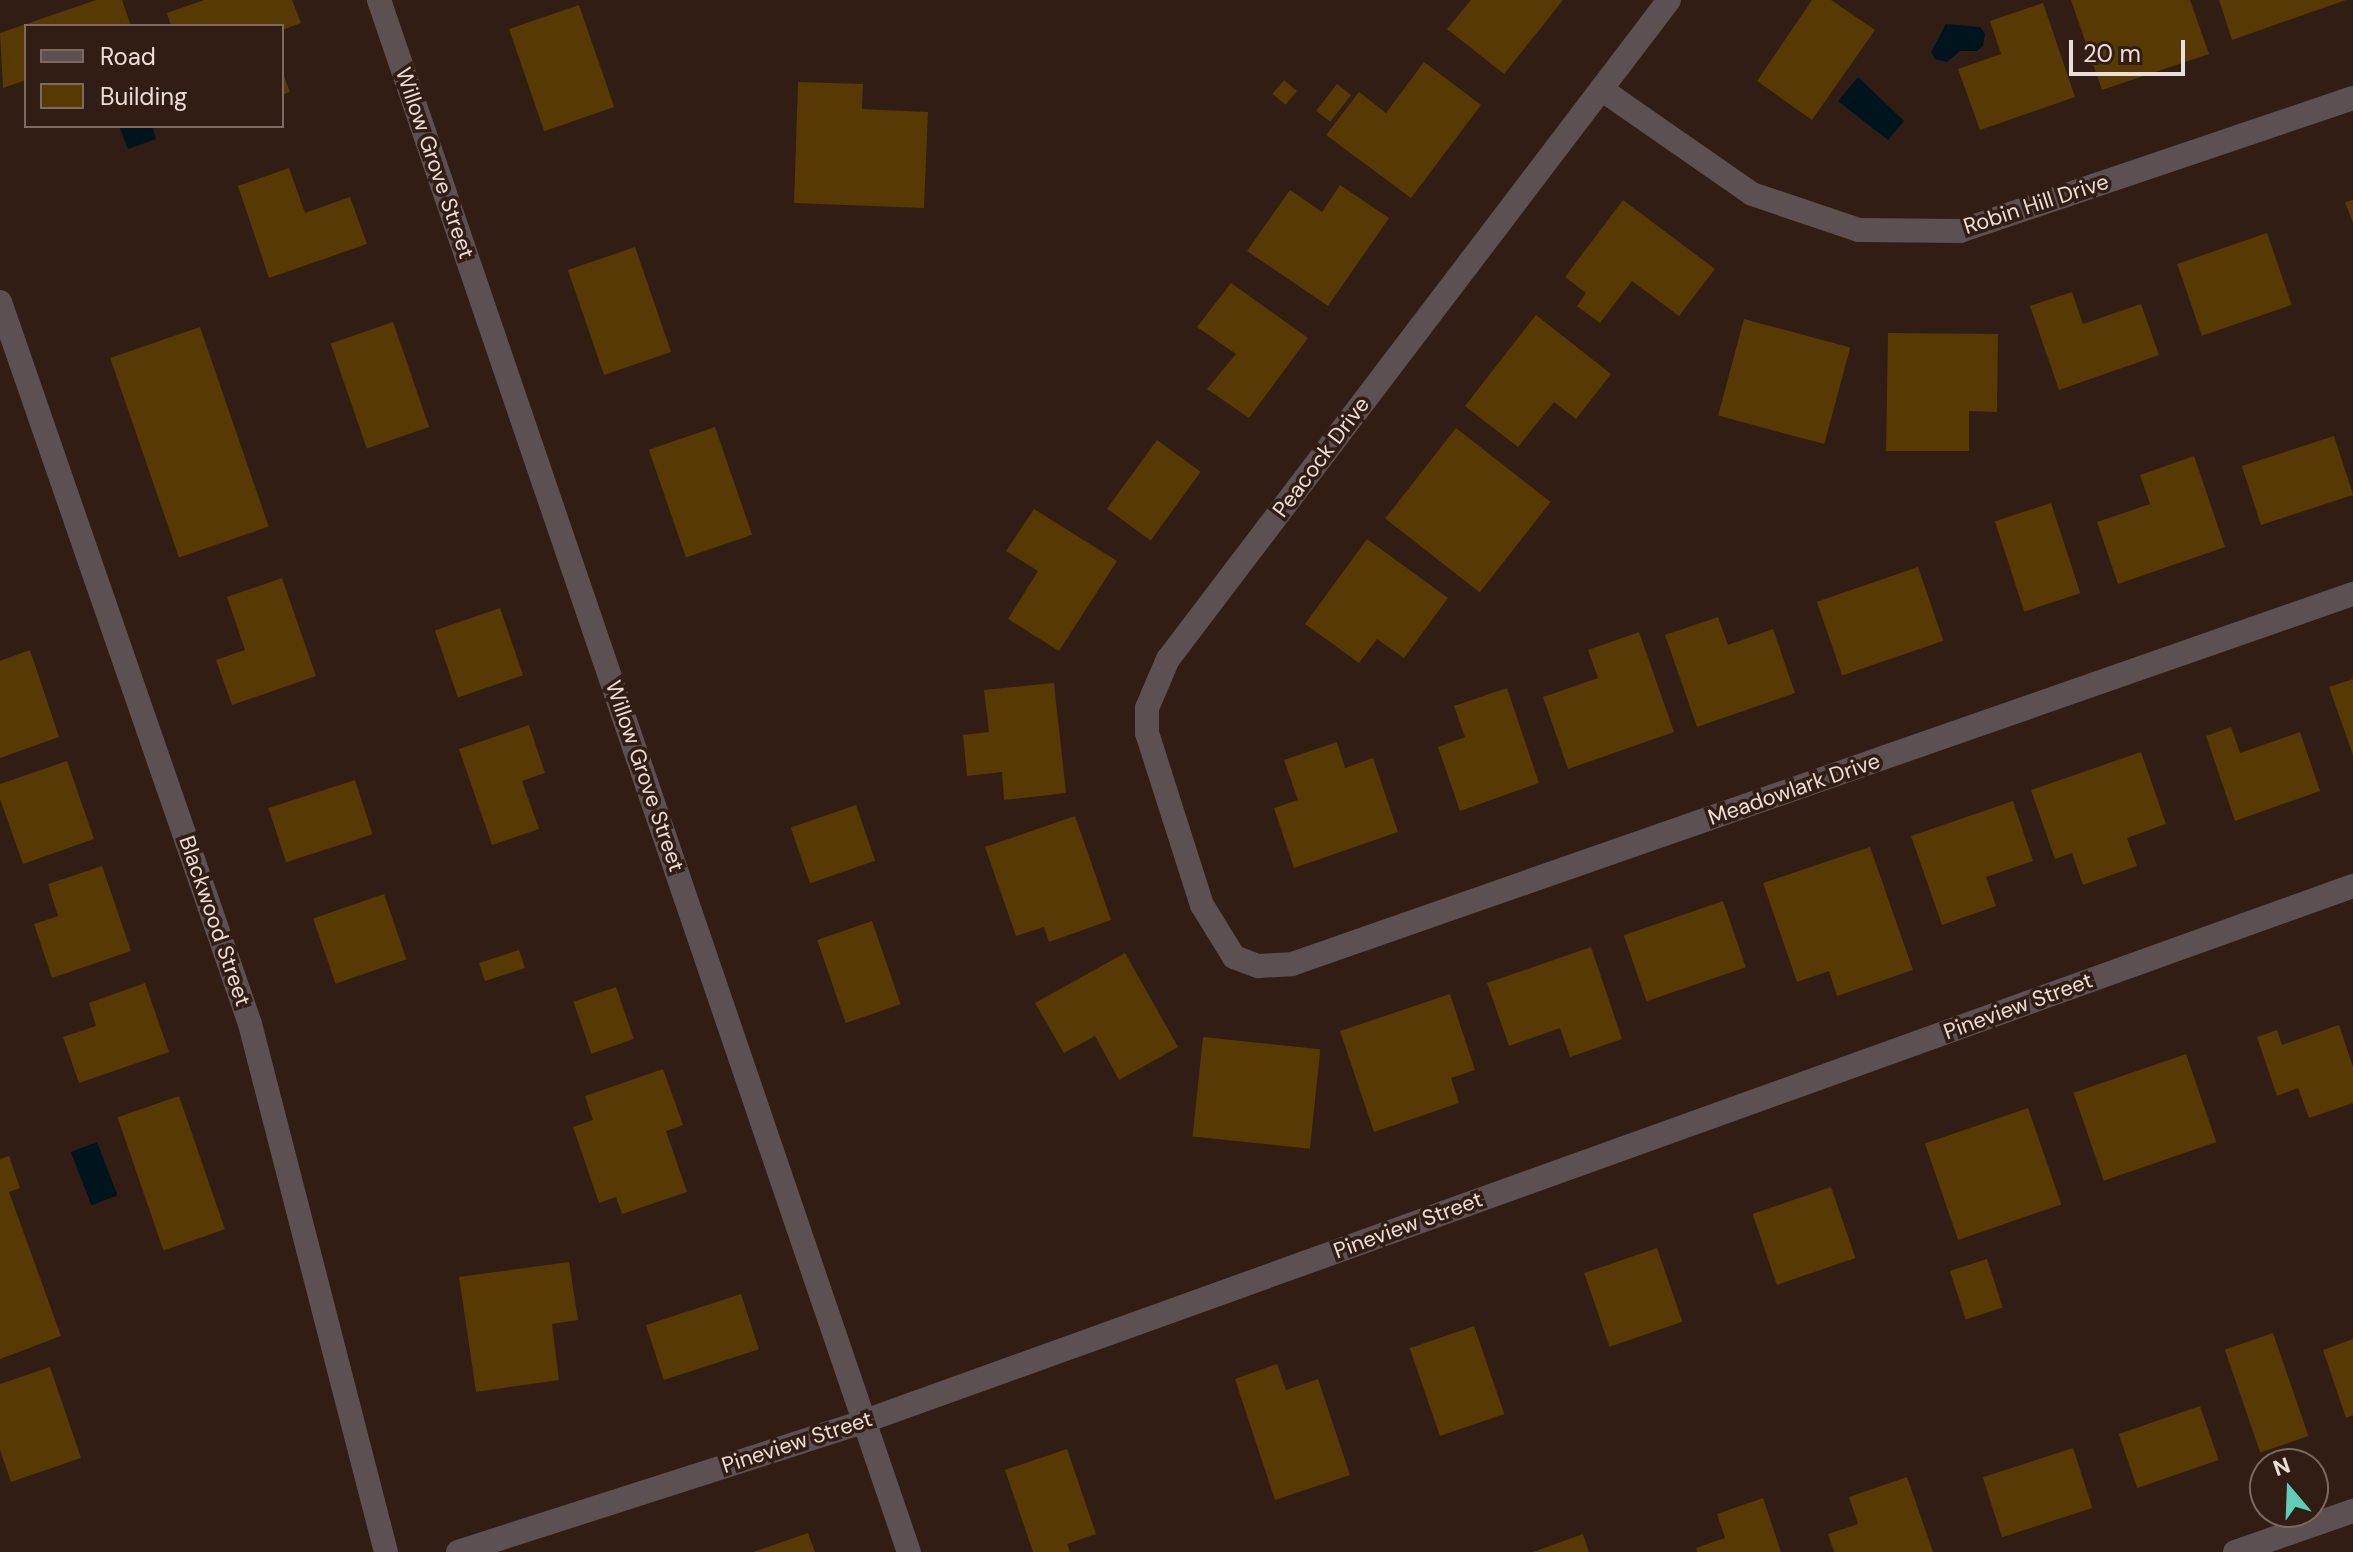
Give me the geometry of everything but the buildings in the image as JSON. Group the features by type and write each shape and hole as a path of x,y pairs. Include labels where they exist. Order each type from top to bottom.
{"street":[{"name":"Willow Grove Street","path":"379,0 909,1552"},
{"name":"Peacock Drive","path":"1234,957 1215,934 1176,837 1147,733 1147,708 1168,659 1669,0"},
{"name":"Robin Hill Drive","path":"1601,89 1752,194 1859,230 1960,231 2353,98"},
{"name":"Blackwood Street","path":"0,302 250,1024 386,1552"},
{"name":"Meadowlark Drive","path":"1234,957 1258,966 1292,964 2353,594"},
{"name":"Pineview Street","path":"458,1552 865,1421 2353,886"},
{"path":"2235,1552 2353,1511"}],"water":[{"path":"1946,24 1980,27 1985,34 1983,46 1977,51 1960,51 1947,62 1935,59 1931,52"},
{"path":"1858,77 1904,121 1888,140 1838,101"},
{"path":"120,128 153,128 156,139 128,149"},
{"path":"97,1142 117,1195 91,1205 71,1152"}]}
